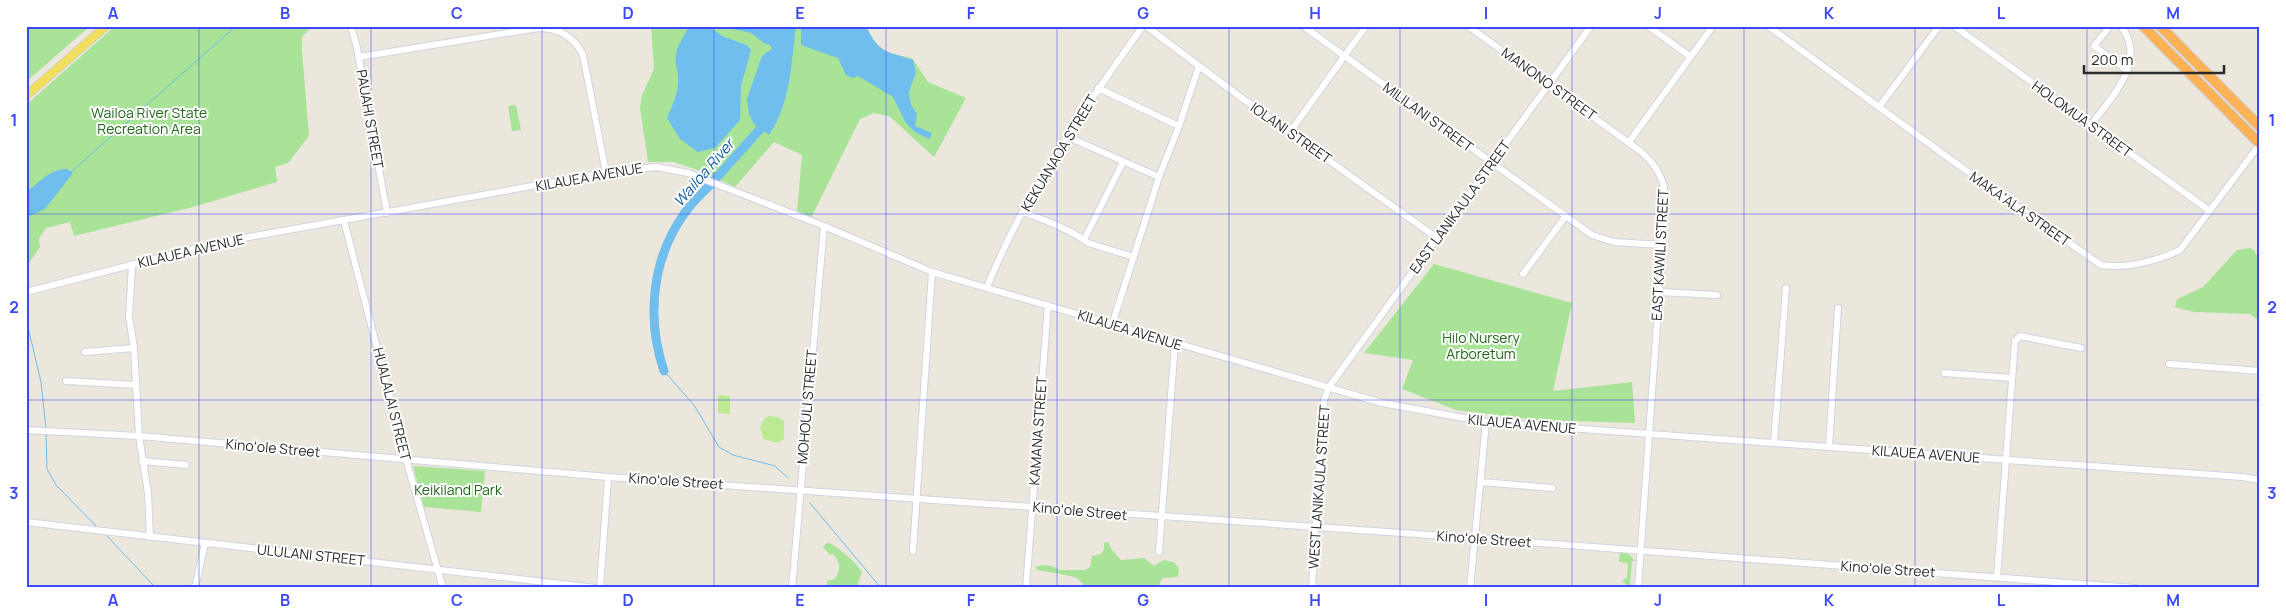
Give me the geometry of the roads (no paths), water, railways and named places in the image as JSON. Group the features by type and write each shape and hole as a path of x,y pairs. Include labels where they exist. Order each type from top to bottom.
{"highway":[{"path":"2143,26 2259,142"},
{"path":"2160,26 2260,127"},
{"path":"2249,116 2260,120"}],"main road":[{"path":"26,96 106,26"}],"street":[{"name":"PAUAHI STREET","path":"351,26 359,57 387,212"},
{"name":"IOLANI STREET","path":"1144,26 1437,238"},
{"name":"KEKUANAOA STREET","path":"987,287 1023,212 1054,156 1098,88 1144,26"},
{"name":"MILILANI STREET","path":"1302,26 1592,235 1614,242 1663,245"},
{"path":"1290,132 1366,26"},
{"name":"MANONO STREET","path":"1468,26 1629,142"},
{"name":"EAST LANIKAULA STREET","path":"1329,387 1591,26"},
{"path":"1648,26 1691,57"},
{"path":"1629,142 1713,26"},
{"name":"MAKA‘ALA STREET","path":"1768,26 2101,265 2113,267 2128,265 2169,255 2180,250 2259,142"},
{"path":"1879,107 1939,26"},
{"name":"HOLOMUA STREET","path":"1954,26 2210,211"},
{"path":"2110,26 2094,46 2128,71"},
{"path":"2091,125 2128,71 2131,61 2130,46 2121,26"},
{"path":"359,57 538,28 562,32 575,42 584,55 606,173"},
{"path":"1112,325 1159,177 1179,126 1198,66"},
{"path":"1098,88 1179,126"},
{"path":"1068,137 1159,177"},
{"name":"EAST KAWILI STREET","path":"1629,142 1648,157 1662,178 1666,201 1638,588"},
{"path":"1085,238 1123,162"},
{"name":"KILAUEA AVENUE","path":"26,292 216,244 606,173 656,167 688,173 732,189 932,272 1382,403 1486,422 1648,435 1829,446 2260,480"},
{"path":"1023,212 1085,238 1088,243 1134,257"},
{"path":"1523,274 1565,217"},
{"name":"HUALALAI STREET","path":"344,220 406,459 443,588"},
{"name":"MOHOULI STREET","path":"792,588 824,226"},
{"path":"132,264 129,317 134,348 138,436 148,493 150,537"},
{"path":"913,551 932,272"},
{"path":"1774,442 1786,288"},
{"path":"1659,292 1716,295"},
{"name":"KAMANA STREET","path":"1026,588 1048,305"},
{"path":"1829,446 1838,308"},
{"path":"1997,577 2015,341 2020,336 2081,348"},
{"path":"1159,552 1175,343"},
{"path":"84,352 134,348"},
{"path":"2169,364 2260,371"},
{"path":"1944,373 2012,378"},
{"path":"66,381 136,385"},
{"name":"WEST LANIKAULA STREET","path":"1312,588 1322,417 1324,400 1329,387"},
{"path":"1470,588 1473,538 1481,482 1486,422"},
{"name":"Kinoʻole Street","path":"26,430 138,436 608,477 1473,538 2135,588"},
{"path":"142,461 186,465"},
{"path":"598,588 608,477"},
{"path":"1481,482 1552,488"},
{"name":"ULULANI STREET","path":"26,522 116,534 598,588"},
{"path":"195,588 205,543"}],"water":[{"path":"689,26 709,26 722,36 747,45 751,50 741,86 740,120 715,148 698,152 680,139 667,118 678,86 676,54 678,46"},
{"path":"719,26 796,26 786,96 782,109 769,135 754,124 749,114 747,99 762,56 772,49 770,45 764,43 751,33"},
{"path":"801,26 866,26 880,47 890,53 913,60 916,72 909,92 911,105 917,114 915,126 932,133 929,139 915,132 906,123 893,97 858,76 852,78 846,75 838,58 801,45"},
{"path":"67,169 73,173 45,209 26,216 26,192 50,173"}],"waterway":[{"path":"71,172 236,26"},
{"name":"Wailoa River","path":"664,371 658,351 654,310 655,290 665,250 673,231 693,202 761,128 766,119"},
{"path":"26,319 41,382 46,428"},
{"path":"664,371 694,405 719,447 733,455 775,466 788,478"},
{"path":"46,434 47,469 56,485 98,528"},
{"path":"810,503 881,588"},
{"path":"105,534 156,588"}],"park label":[{"name":"Wailoa River State Recreation Area","path":"149,122"},
{"name":"Hilo Nursery Arboretum","path":"1481,346"},
{"name":"Keikiland Park","path":"458,490"}]}
